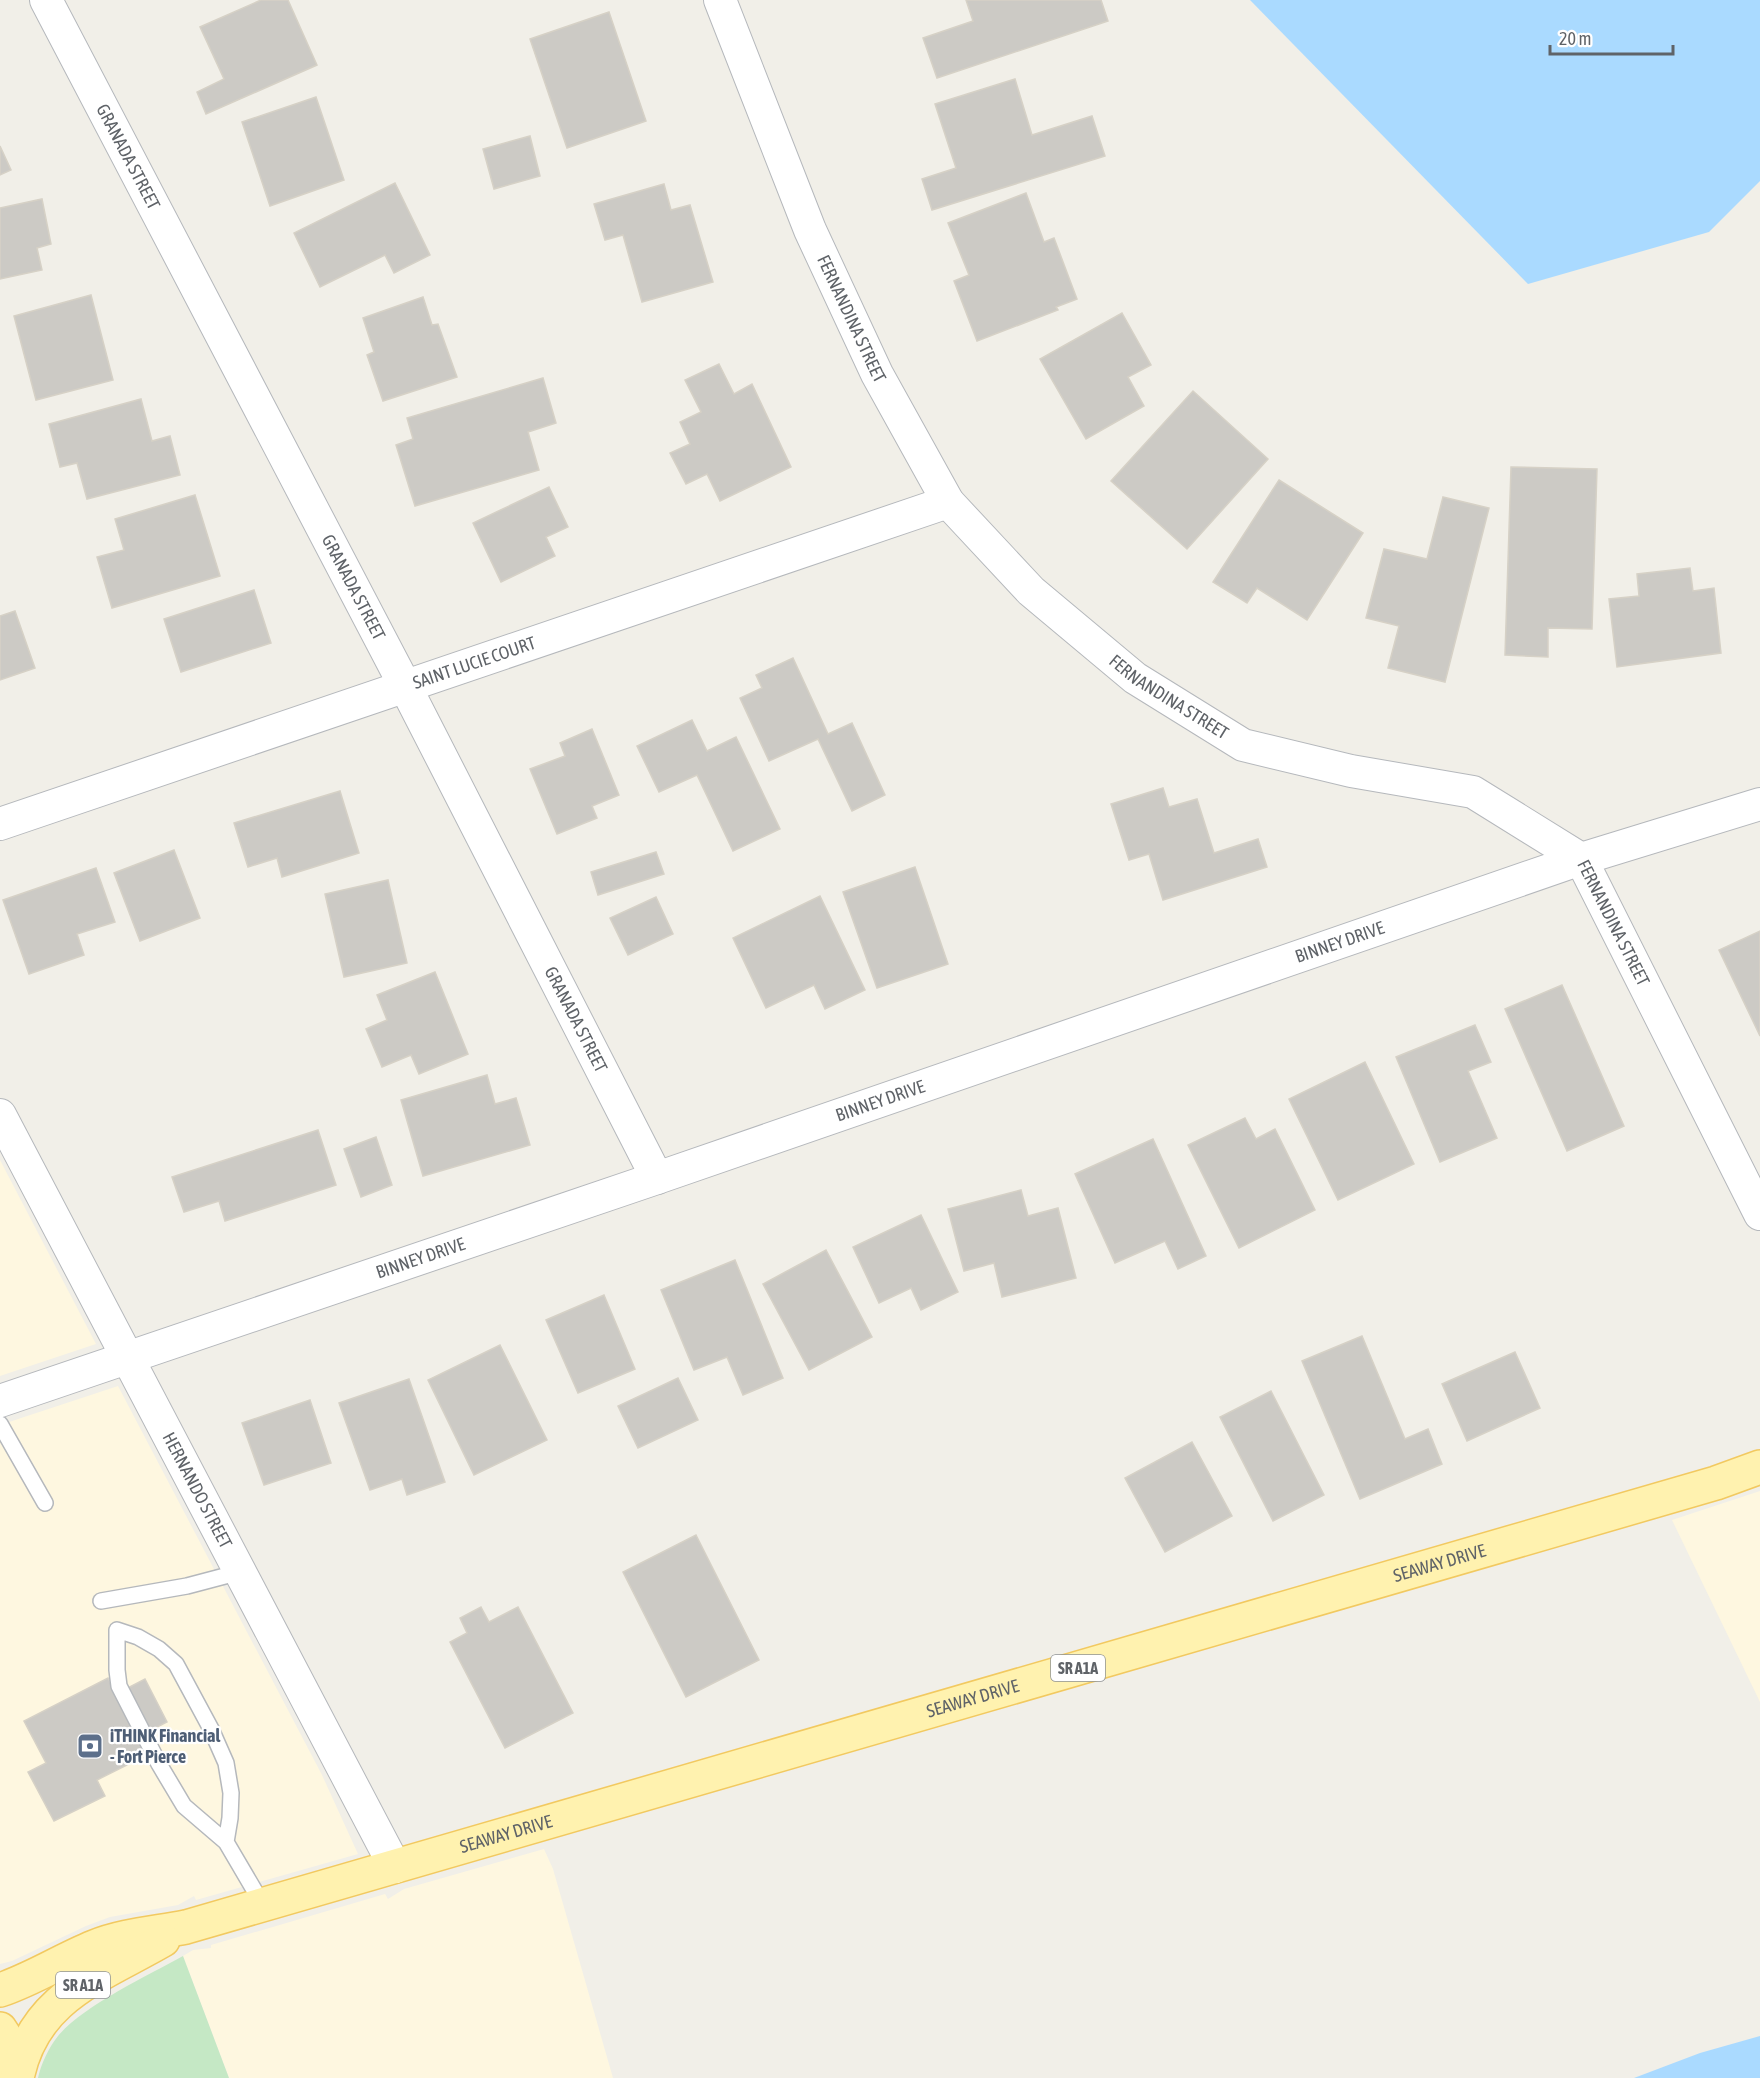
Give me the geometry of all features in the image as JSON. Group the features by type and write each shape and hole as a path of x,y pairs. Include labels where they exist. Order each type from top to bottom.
{"main road":[{"name":"SEAWAY DRIVE","path":"0,1990 20,1983 95,1947 117,1940 186,1928 1716,1483 1760,1467"},
{"name":"SEAWAY DRIVE","path":"17,2078 21,2058 30,2038 41,2020 56,2006 94,1978 186,1928"},
{"path":"0,2029 14,2058 17,2078"}],"street":[{"name":"GRANADA STREET","path":"46,0 405,686 657,1178"},
{"name":"FERNANDINA STREET","path":"720,0 810,230 877,374 948,502 1031,591 1135,678 1243,745 1351,771 1473,792 1581,859 1760,1214"},
{"name":"SAINT LUCIE COURT","path":"0,824 948,502"},
{"name":"BINNEY DRIVE","path":"0,1401 657,1178 1581,859 1760,804"},
{"name":"HERNANDO STREET","path":"0,1115 395,1867"}],"lane":[{"path":"0,1424 45,1503"},
{"path":"101,1601 187,1586 240,1572"},
{"path":"226,1842 231,1793 226,1763 211,1729 176,1664 159,1648 138,1637 117,1630 119,1686 159,1764 184,1806 226,1842 263,1905"}],"shaded area":[{"path":"0,1160 96,1344 0,1376"},
{"path":"118,1386 322,1775 358,1854 196,1900 194,1896 178,1905 110,1917 12,1961 0,1964 0,1425"},
{"path":"1760,1491 1760,1702 1672,1520"},
{"path":"544,1849 553,1869 613,2078 229,2078 183,1956 193,1950 211,1948 211,1945 385,1894 388,1899 404,1889"}],"green space":[{"path":"183,1956 229,2078 38,2078 51,2045 69,2025 116,1992"}],"water":[{"path":"1250,0 1760,0 1760,181 1709,232 1528,284"},
{"path":"1760,2015 1760,2078 1589,2078"}],"pier":[{"path":"1760,2012 1760,2036 1700,2053 1634,2078 1586,2078 1587,2075 1657,2041"}],"building":[{"path":"261,0 288,0 317,65 206,114 197,92 224,79 200,27"},
{"path":"966,0 1101,0 1108,21 937,78 923,38 973,21"},
{"path":"609,12 646,121 567,148 530,39"},
{"path":"1015,79 1032,135 1092,116 1105,156 932,210 922,179 956,168 935,104"},
{"path":"316,97 344,180 270,206 242,122"},
{"path":"530,136 540,176 494,189 483,149"},
{"path":"0,146 11,170 0,175"},
{"path":"395,183 430,255 394,273 385,255 320,287 294,233"},
{"path":"664,184 671,210 690,205 713,282 642,302 623,235 605,240 594,204"},
{"path":"1026,193 1044,242 1054,238 1077,299 1056,307 1058,310 977,341 954,281 969,275 948,223"},
{"path":"42,199 51,244 37,248 42,270 0,279 0,208"},
{"path":"91,295 113,380 36,400 14,316"},
{"path":"423,297 432,325 438,324 457,377 383,401 367,355 374,352 363,318"},
{"path":"1122,313 1151,365 1128,377 1144,406 1086,439 1040,359"},
{"path":"719,364 734,394 752,384 791,467 720,501 707,474 686,484 670,453 690,444 680,422 701,412 685,380"},
{"path":"543,378 556,423 528,432 539,470 415,506 396,445 413,439 407,418"},
{"path":"1193,391 1268,459 1187,549 1111,481"},
{"path":"141,399 152,441 170,436 180,475 87,499 77,463 60,467 49,424"},
{"path":"1511,467 1597,469 1592,629 1548,628 1548,657 1505,655"},
{"path":"1279,480 1363,533 1307,620 1257,588 1247,603 1213,582"},
{"path":"549,487 568,527 546,537 555,556 501,582 473,523"},
{"path":"195,495 220,576 112,608 97,557 124,550 115,519"},
{"path":"1443,497 1489,508 1445,682 1388,668 1399,626 1366,618 1384,549 1427,559"},
{"path":"1690,568 1693,591 1714,588 1721,653 1617,667 1609,599 1639,596 1637,574"},
{"path":"254,590 271,643 181,672 164,619"},
{"path":"15,611 35,668 0,680 0,616"},
{"path":"793,658 828,734 852,723 885,795 852,811 818,739 769,761 740,698 762,688 756,675"},
{"path":"692,720 707,751 736,737 780,829 733,851 697,775 659,792 637,746"},
{"path":"592,729 619,795 592,806 597,818 557,834 530,769 565,756 560,743"},
{"path":"1163,788 1169,807 1197,799 1214,853 1258,839 1267,867 1163,900 1149,854 1129,860 1111,804"},
{"path":"340,791 359,853 282,877 277,858 248,867 234,823"},
{"path":"174,850 200,918 140,941 114,873"},
{"path":"656,852 664,874 598,895 591,872"},
{"path":"915,867 948,964 877,988 843,892"},
{"path":"96,868 115,922 77,934 84,955 29,974 3,900"},
{"path":"388,880 407,963 344,977 325,894"},
{"path":"820,896 865,990 825,1009 814,985 766,1008 733,938"},
{"path":"656,897 673,934 628,955 610,918"},
{"path":"1760,931 1760,1036 1719,950"},
{"path":"435,972 468,1054 419,1074 411,1055 382,1067 366,1029 387,1020 377,995"},
{"path":"1562,985 1624,1126 1567,1151 1505,1009"},
{"path":"1475,1025 1491,1062 1468,1071 1497,1138 1440,1162 1396,1057"},
{"path":"1365,1062 1414,1164 1338,1200 1289,1099"},
{"path":"487,1075 495,1104 516,1098 530,1145 423,1176 401,1100"},
{"path":"1245,1118 1256,1139 1275,1129 1315,1210 1239,1248 1188,1145"},
{"path":"318,1130 336,1185 225,1221 219,1201 184,1212 172,1177"},
{"path":"376,1137 392,1185 361,1197 344,1149"},
{"path":"1153,1139 1206,1256 1178,1269 1165,1241 1115,1263 1075,1174"},
{"path":"1021,1190 1028,1216 1058,1208 1076,1278 1002,1297 994,1263 964,1271 948,1209"},
{"path":"921,1215 958,1292 921,1310 911,1288 879,1303 853,1247"},
{"path":"826,1250 872,1337 809,1370 763,1284"},
{"path":"735,1260 783,1378 743,1395 727,1357 694,1370 661,1290"},
{"path":"604,1295 635,1369 578,1393 546,1320"},
{"path":"1362,1336 1405,1439 1428,1429 1442,1464 1360,1499 1302,1361"},
{"path":"500,1345 547,1440 474,1475 428,1380"},
{"path":"1515,1352 1540,1408 1467,1441 1442,1384"},
{"path":"678,1378 698,1420 638,1448 618,1406"},
{"path":"409,1379 445,1482 407,1495 402,1479 370,1490 339,1403"},
{"path":"1271,1391 1324,1495 1273,1521 1220,1417"},
{"path":"310,1400 331,1463 264,1485 242,1423"},
{"path":"1192,1442 1232,1516 1165,1552 1125,1478"},
{"path":"696,1535 759,1660 686,1697 623,1572"},
{"path":"481,1607 489,1622 518,1607 573,1713 505,1748 450,1642 467,1633 460,1618"},
{"name":"iTHINK Financial - Fort Pierce","path":"108,1678 147,1755 97,1780 105,1796 54,1821 28,1772 46,1763 24,1721"},
{"path":"145,1679 167,1722 138,1737 116,1694"}],"place":[{"name":"iTHINK Financial - Fort Pierce","path":"90,1746"}]}
